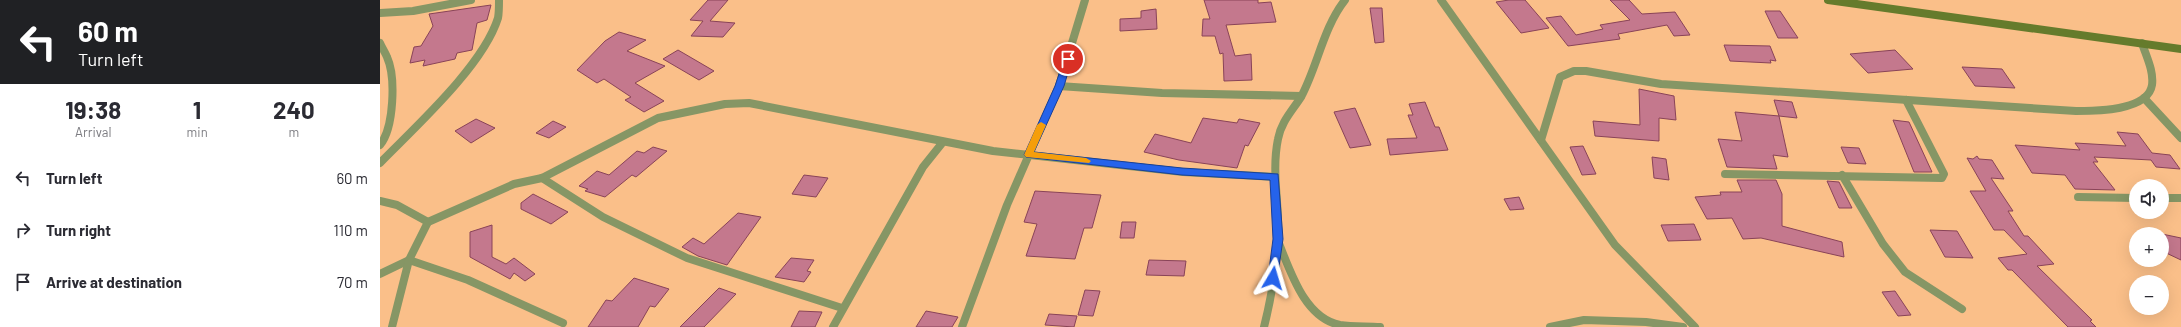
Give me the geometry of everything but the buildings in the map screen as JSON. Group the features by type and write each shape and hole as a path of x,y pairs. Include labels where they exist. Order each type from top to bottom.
{"main road":[{"path":"1828,0 1867,3 2181,49"}],"street":[{"path":"380,13 413,11 471,0"},
{"path":"380,163 445,96 470,67 495,24 500,5 499,0"},
{"path":"962,327 993,242 1059,86 1084,0"},
{"path":"1264,327 1270,304 1278,239 1275,177 1278,139 1285,119 1301,96 1334,14 1345,0"},
{"path":"1442,0 1615,245 1695,327"},
{"path":"380,43 388,58 393,98 385,139 380,145"},
{"path":"1541,140 1560,78 1574,71 1661,84 2076,111 2100,110 2122,107 2144,98 2152,88 2152,76 2142,43"},
{"path":"1059,86 1162,93 1301,96"},
{"path":"2144,98 2181,138"},
{"path":"1725,174 1942,178 1944,174 1906,100"},
{"path":"392,327 409,260 428,222 514,184 542,178 658,118 725,104 749,103 943,142 1029,155 1182,172 1275,177"},
{"path":"833,327 842,308 923,167 943,142"},
{"path":"1842,175 1883,244 1905,272 1962,308"},
{"path":"542,178 603,217 687,258 842,308"},
{"path":"2078,197 2129,198"},
{"path":"2169,198 2181,198"},
{"path":"380,201 397,205 428,222"},
{"path":"1278,239 1290,270 1311,309 1319,316 1339,325 1380,327"},
{"path":"380,274 409,260 468,280 563,322"},
{"path":"1550,327 1584,320 1646,322 1683,327"}],"slow traffic":[{"path":"1041,125 1029,155 1086,161"}],"route":[{"path":"1068,59 1059,86 1029,155 1182,172 1275,177 1278,239 1273,278"}]}
